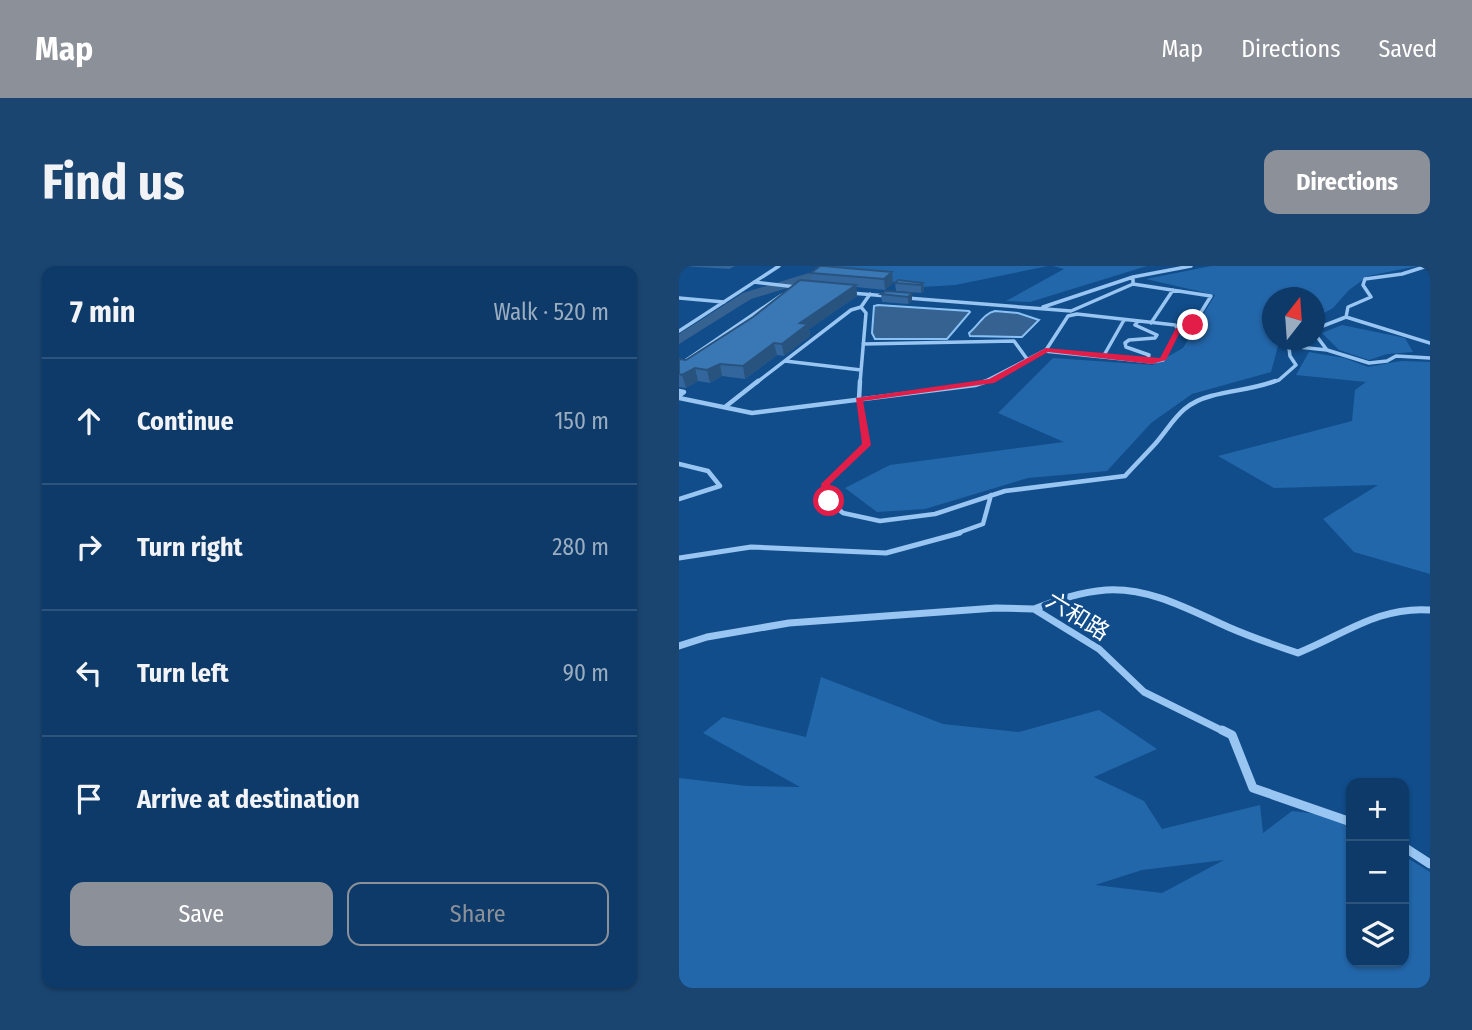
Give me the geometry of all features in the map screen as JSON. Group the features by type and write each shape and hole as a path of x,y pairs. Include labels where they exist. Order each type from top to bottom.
{"street":[{"path":"1034,609 1058,598 1095,589 1130,589 1190,609 1238,631 1298,653 1387,611 1408,608 1430,610"},
{"name":"六和路","path":"679,646 707,637 789,623 996,608 1034,609 1099,649 1145,692 1232,735 1253,788 1275,797 1318,808 1346,820"},
{"path":"1409,850 1430,864"}],"lane":[{"path":"679,331 779,266"},
{"path":"1039,309 1133,277 1191,266"},
{"path":"1346,317 1348,307 1371,297 1363,285 1365,279 1402,274 1427,266"},
{"path":"1133,277 1133,284"},
{"path":"754,282 806,288"},
{"path":"679,395 752,413 991,382 1046,350 1147,361 1163,360 1178,329 1193,325 1211,296 1133,284 1071,311"},
{"path":"679,365 793,287"},
{"path":"1151,323 1173,290"},
{"path":"844,292 1071,311 1077,314 1174,325 1178,329"},
{"path":"725,407 851,310 861,307 870,295"},
{"path":"679,298 724,302"},
{"path":"861,307 866,313 859,399 867,445 825,484 829,501 843,513 880,521 935,514 1005,491 1125,476 1157,441 1170,421 1189,405 1210,396 1256,388 1279,380 1296,365 1289,350"},
{"path":"1046,350 1068,316 1077,314"},
{"path":"1325,326 1346,317 1430,343"},
{"path":"1103,357 1124,320"},
{"path":"1138,321 1135,325 1157,335 1155,338 1129,340 1125,343 1126,347 1146,352 1149,355 1147,361"},
{"path":"863,344 1014,341 1027,359"},
{"path":"1325,347 1369,363 1387,361 1396,356 1430,358"},
{"path":"785,361 861,370"},
{"path":"679,464 705,467 720,486 679,499"},
{"path":"679,558 751,547 886,553 945,538 982,524 991,495"}],"shaded area":[{"path":"824,266 1048,266 955,285 922,287 820,269"},
{"path":"1053,266 1147,266 1030,302 1006,301 1064,269"},
{"path":"1211,266 1418,266 1368,276 1325,312 1325,287 1262,287 1262,350 1277,350 1271,372 1192,394 1151,423 1107,471 1028,478 925,509 877,512 845,488 890,465 1064,442 998,413 1053,358 1153,365 1183,348 1215,295 1146,279"},
{"path":"874,306 970,312 947,339 875,339 872,333"},
{"path":"995,311 1018,313 1039,320 1022,337 970,336 969,333 984,317"},
{"path":"1342,325 1405,338 1413,352 1387,354 1369,360 1339,350 1325,336 1325,332"},
{"path":"1309,352 1344,358 1368,367 1401,361 1430,362 1430,574 1354,552 1323,519 1378,485 1274,488 1218,456 1352,421 1355,390 1366,382 1296,375"},
{"path":"821,677 943,724 1019,732 1099,710 1157,749 1094,777 1144,801 1162,829 1260,805 1263,833 1292,811 1341,817 1346,820 1346,967 1409,967 1409,859 1430,872 1430,988 679,988 679,778 747,786 800,787 703,733 723,717 806,737","holes":["1224,860 1162,893 1095,885 1142,870"]}],"building":[{"path":"820,266 892,272 884,279 811,273"},
{"path":"800,280 856,285 800,323 808,324 782,344 774,343 743,366 720,364 707,370 695,368 679,374 679,359 686,360 753,317"},
{"path":"898,280 923,283 895,283"},
{"path":"886,291 912,293 908,297 881,294"}],"waterway":[{"path":"679,340 747,296 822,273"}],"route":[{"path":"829,501 825,484 867,445 859,399 991,382 1019,363 1046,350 1152,362 1163,360 1178,329 1193,325"}]}
